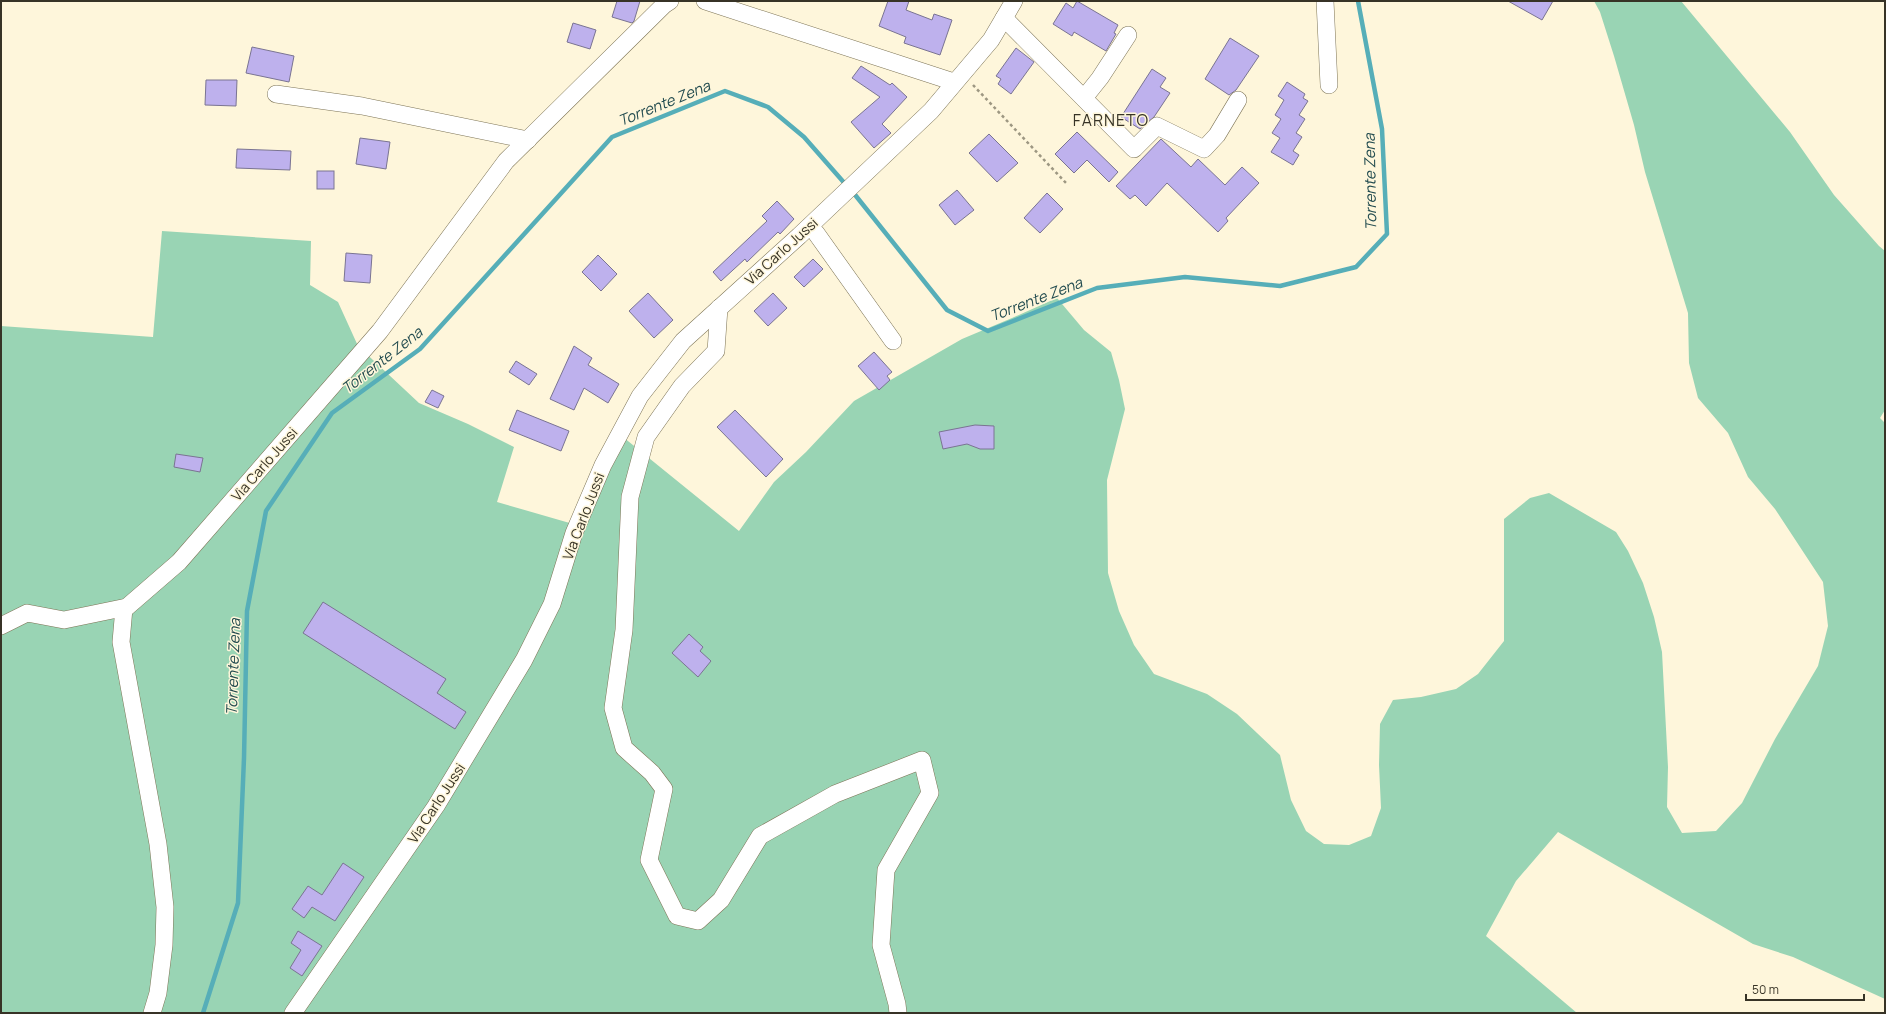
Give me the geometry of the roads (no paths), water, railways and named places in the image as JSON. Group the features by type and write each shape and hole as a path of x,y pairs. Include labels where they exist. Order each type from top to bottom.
{"street":[{"name":"Via Carlo Jussi","path":"1,626 27,613 64,620 127,607 179,562 380,331 506,161 664,5 670,1"},
{"path":"705,1 954,82"},
{"name":"Via Carlo Jussi","path":"293,1013 436,806 524,660 552,604 574,533 603,465 640,396 683,341 824,212 931,111 991,40 1014,1"},
{"path":"1325,1 1329,85"},
{"path":"1004,18 1134,149 1157,126 1204,149 1217,135 1238,100"},
{"path":"1084,98 1100,78 1128,35"},
{"path":"276,94 362,106 528,140"},
{"path":"816,233 893,341"},
{"path":"719,308 716,351 682,386 646,437 630,498 624,630 612,708 624,748 652,773 664,789 649,860 677,916 698,921 721,900 760,836 835,794 922,760 930,793 886,870 881,945 897,1004 898,1013"},
{"path":"124,608 122,642 158,844 166,908 158,993 152,1013"}],"waterway":[{"name":"Torrente Zena","path":"852,191 947,310 988,331 1097,288 1185,277 1280,286 1356,267 1387,234 1382,129 1358,1"},
{"name":"Torrente Zena","path":"203,1013 238,903 244,758 247,611 266,511 332,413 420,349 612,137 725,91 768,107 804,137 847,186"}],"district":[{"name":"FARNETO","path":"1111,120"}]}
